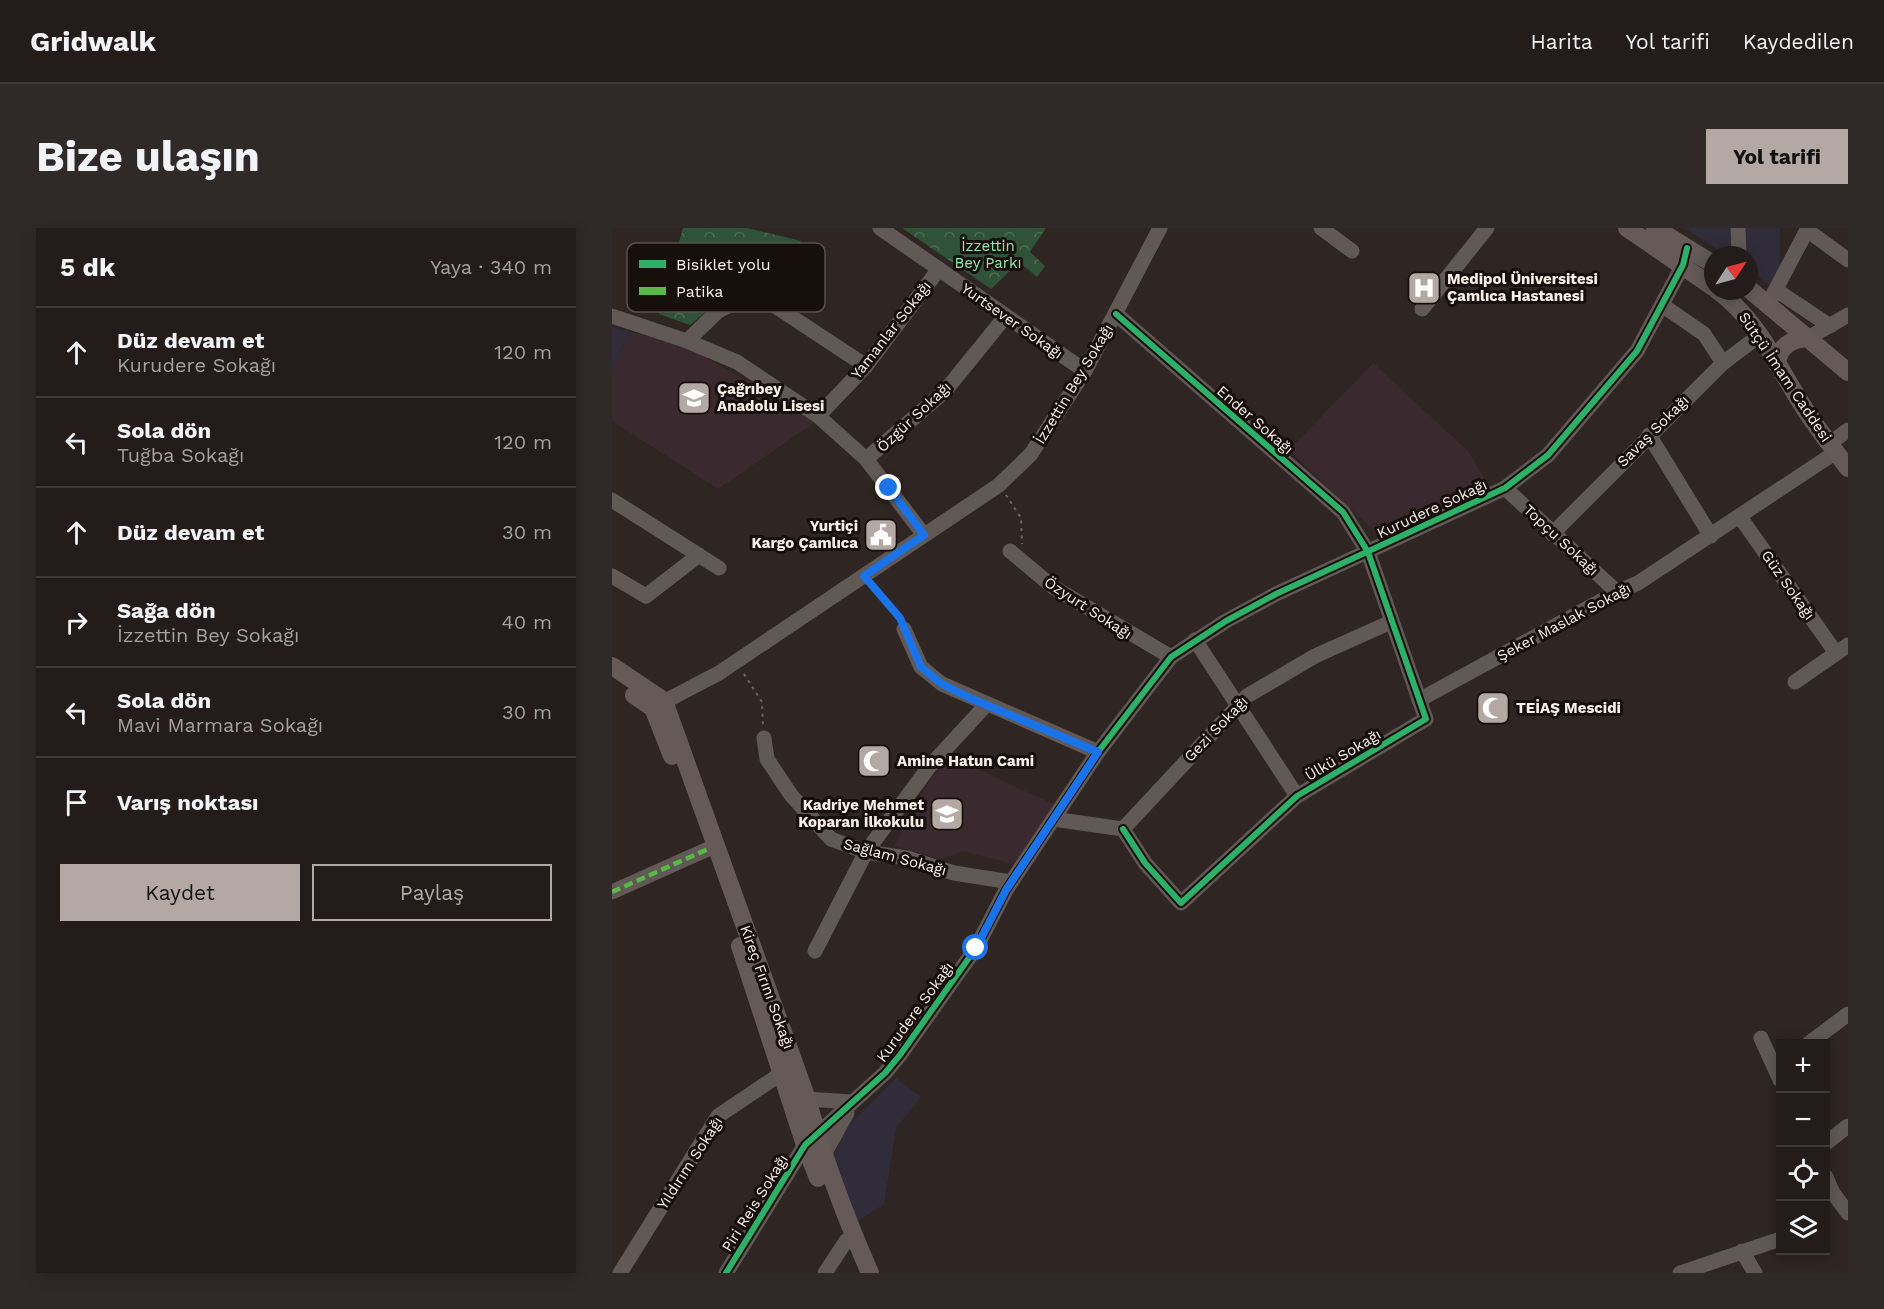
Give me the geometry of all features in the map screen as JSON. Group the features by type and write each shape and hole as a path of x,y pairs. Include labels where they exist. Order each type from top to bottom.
{"main road":[{"path":"1627,228 1685,257 1704,262"},
{"path":"1661,230 1704,277"},
{"path":"1758,294 1774,302 1808,338 1848,372"},
{"name":"Sütçü İmam Caddesi","path":"1732,300 1760,335 1777,364 1848,468"},
{"path":"1760,335 1775,331 1781,319 1774,302"},
{"path":"1777,364 1781,350 1786,345 1808,338"},
{"path":"612,666 659,704"},
{"path":"612,679 659,704"},
{"name":"Kireç Fırını Sokağı","path":"659,704 782,1073 811,1139 850,1239 870,1273"},
{"name":"Kireç Fırını Sokağı","path":"659,704 807,1099 811,1139 823,1156 860,1273"}],"street":[{"name":"Yurtsever Sokağı","path":"880,228 1085,371"},
{"name":"İzzettin Bey Sokağı","path":"659,704 736,661 999,485 1031,454 1085,371 1160,228"},
{"path":"1321,228 1352,251"},
{"path":"1422,309 1487,228"},
{"path":"1738,228 1739,246"},
{"path":"1830,326 1774,302 1808,230 1848,260"},
{"name":"Kurudere Sokağı","path":"811,1139 885,1073 918,1030 976,948 1011,882 1098,752 1172,657 1195,640 1276,594 1505,488 1556,446 1637,351 1685,257"},
{"name":"Yamanlar Sokağı","path":"818,416 866,366 939,269"},
{"path":"1662,305 1704,334 1723,363"},
{"path":"687,341 717,312"},
{"path":"784,312 866,366"},
{"name":"Ender Sokağı","path":"1116,314 1343,512 1368,552"},
{"path":"1808,338 1848,315"},
{"name":"Özgür Sokağı","path":"866,459 945,391 1005,317"},
{"path":"613,318 687,341 737,362 818,416 866,459 924,535"},
{"name":"Savaş Sokağı","path":"1552,534 1723,363 1760,335"},
{"name":"Şeker Maslak Sokağı","path":"1419,700 1617,592 1638,584 1740,517 1833,447 1848,430"},
{"path":"1649,435 1711,536"},
{"name":"Topçu Sokağı","path":"1505,488 1617,592"},
{"path":"612,501 719,568"},
{"name":"Güz Sokağı","path":"1740,517 1842,649"},
{"name":"Özyurt Sokağı","path":"1010,551 1053,587 1079,601 1125,632 1172,657"},
{"path":"1368,552 1419,700"},
{"path":"612,576 646,596 699,555"},
{"name":"Gezi Sokağı","path":"1123,829 1236,706 1274,679 1391,622"},
{"path":"904,629 921,667 942,684 1098,752"},
{"path":"1195,640 1236,706 1297,796"},
{"path":"1795,682 1842,649"},
{"name":"Ülkü Sokağı","path":"1123,829 1145,863 1181,903 1297,796 1426,719 1419,700"},
{"path":"815,951 866,852 929,767 986,705"},
{"name":"Sağlam Sokağı","path":"764,738 767,759 791,795 831,839 866,852 907,858 954,873 1011,882"},
{"path":"1053,819 1123,829"},
{"path":"612,892 708,849"},
{"path":"1815,1039 1848,1014"},
{"path":"1761,1038 1776,1066"},
{"name":"Yıldırım Sokağı","path":"620,1273 718,1116 782,1073"},
{"path":"807,1099 852,1102 823,1156"},
{"path":"1830,1140 1848,1126"},
{"name":"Piri Reis Sokağı","path":"726,1273 811,1139"},
{"path":"1830,1198 1848,1213"},
{"path":"825,1273 850,1239"},
{"path":"1680,1273 1776,1240"},
{"path":"1742,1251 1755,1273"}],"path":[{"path":"999,485 1022,518 1022,544 1010,551"},
{"path":"864,576 893,608 904,629"},
{"path":"736,661 762,702 764,738"}],"shaded area":[{"path":"1685,228 1780,228 1780,275 1774,288 1758,277 1758,246 1712,246"},
{"path":"612,327 629,332 612,374"},
{"name":"Çağrıbey Anadolu Lisesi","path":"629,332 682,344 817,421 718,489 612,421 612,374"},
{"path":"1373,363 1469,452 1485,480 1419,518 1379,536 1289,450"},
{"path":"949,756 1056,805 1018,862 1013,864 963,851 942,859 894,846 928,783"},
{"path":"896,1078 921,1097 896,1128 884,1204 855,1223 833,1158 842,1133"}],"green space":[{"path":"683,228 747,228 801,241 800,243 679,243"},
{"name":"İzzettin Bey Parkı","path":"902,228 1046,228 1030,252 1045,266 1037,277 1019,262 991,289"},
{"path":"660,312 706,312 690,325 659,314"}],"marked path":[{"path":"612,892 708,849"}],"cycle path":[{"path":"726,1273 805,1145 885,1073 900,1055 976,948 1006,890 1098,752 1171,657 1226,621 1276,594 1505,488 1548,455 1637,351 1683,265 1687,248"},
{"path":"1116,314 1343,512 1368,552 1426,719 1297,796 1181,903 1145,863 1123,829"}],"place":[{"name":"Medipol Üniversitesi Çamlıca Hastanesi","path":"1424,288"},
{"name":"Çağrıbey Anadolu Lisesi","path":"694,398"},
{"name":"Yurtiçi Kargo Çamlıca","path":"881,535"},
{"name":"TEİAŞ Mescidi","path":"1493,708"},
{"name":"Amine Hatun Cami","path":"874,761"},
{"name":"Kadriye Mehmet Koparan İlkokulu","path":"947,814"}],"route":[{"path":"889,488 924,535 864,576 900,618 921,667 942,684 970,698 1098,752 1006,890 976,948"}]}
